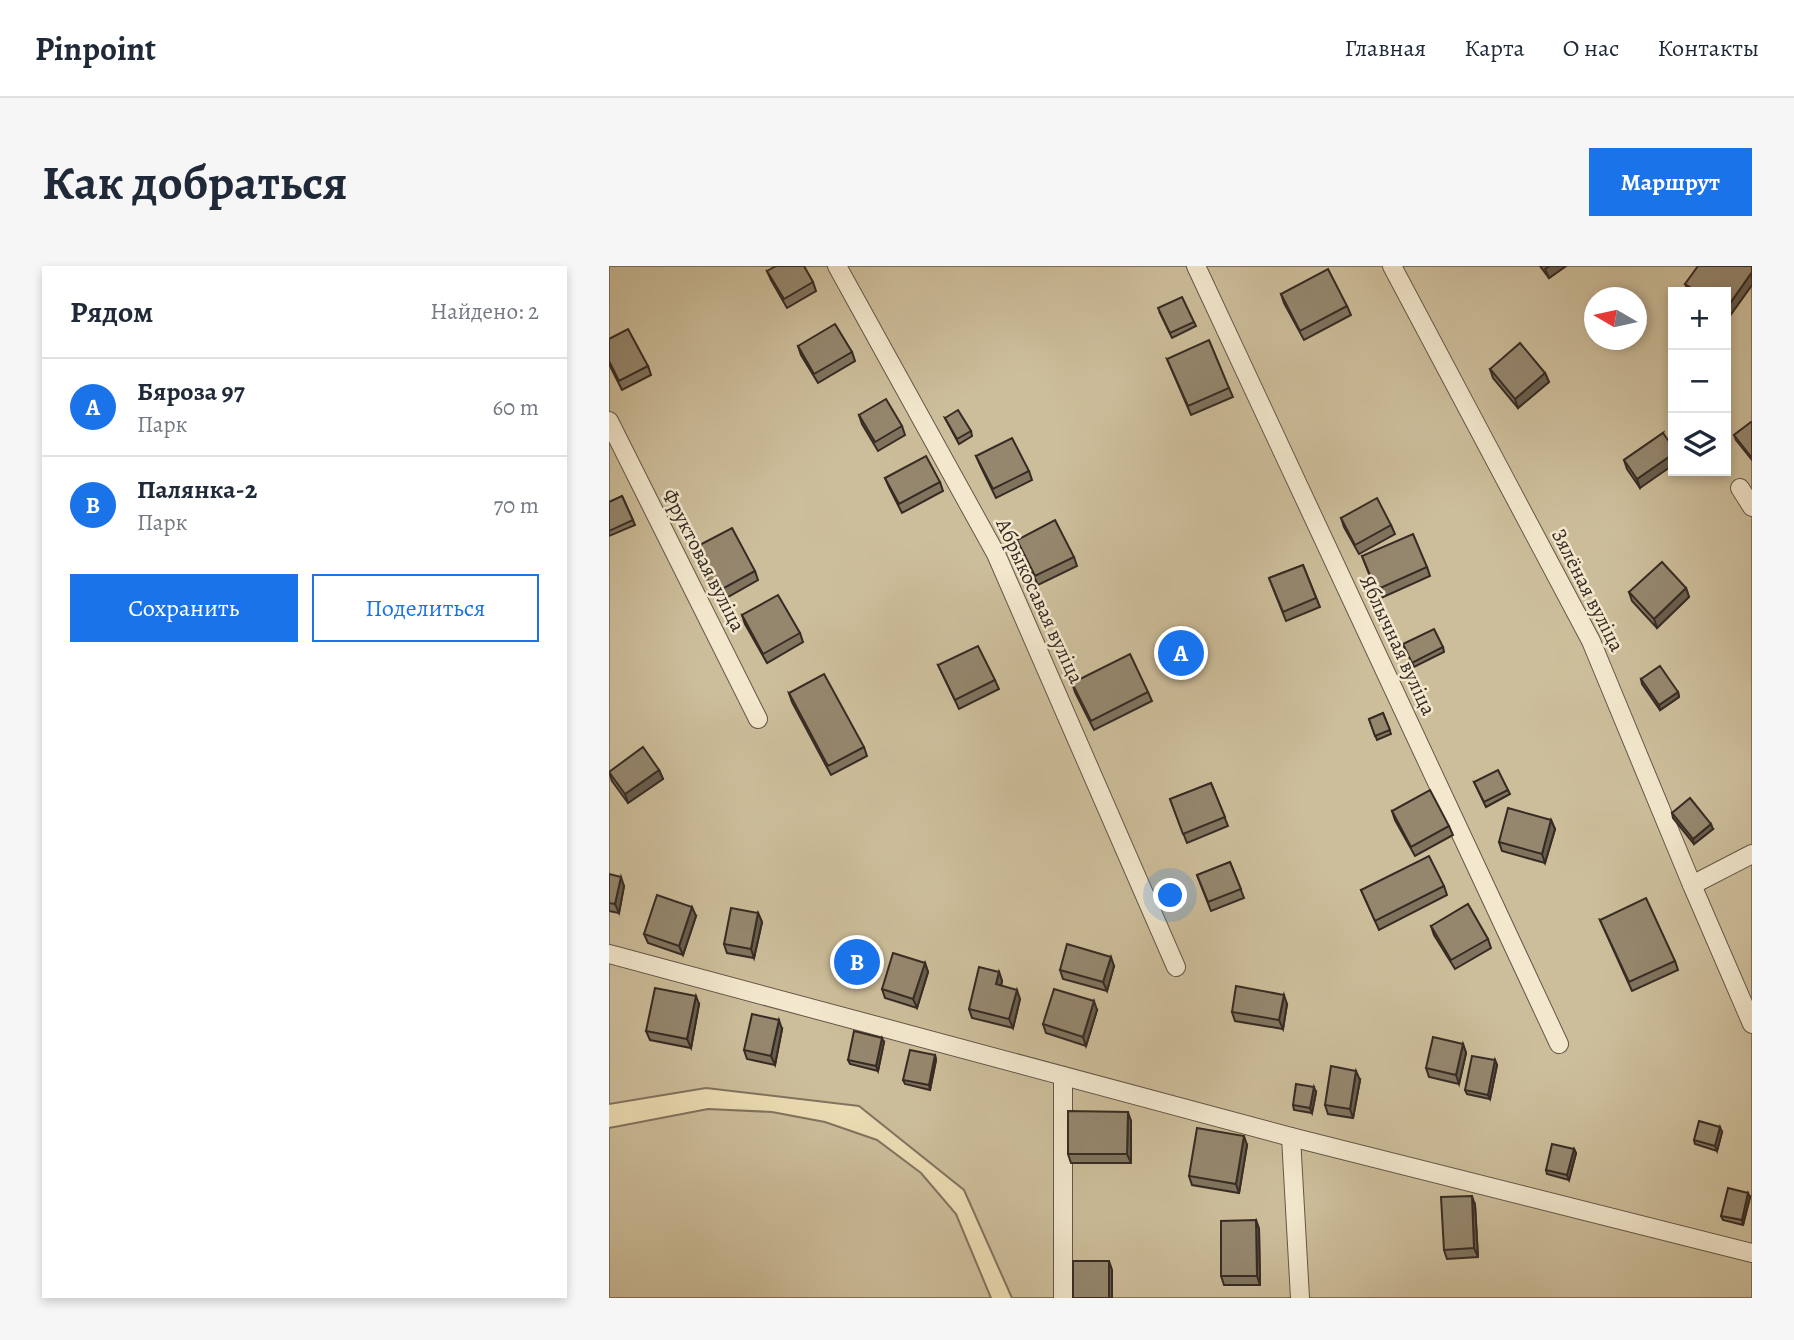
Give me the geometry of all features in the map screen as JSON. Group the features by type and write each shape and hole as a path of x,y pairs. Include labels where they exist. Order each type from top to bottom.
{"lane":[{"name":"Абрыкосавая вуліца","path":"837,266 996,554 1176,967"},
{"name":"Яблычная вуліца","path":"1196,266 1559,1044"},
{"name":"Зялёная вуліца","path":"1392,266 1591,641 1752,1024"},
{"name":"Фруктовая вуліца","path":"609,421 758,719"},
{"path":"1740,488 1752,507"},
{"path":"1692,885 1752,855"},
{"path":"609,954 1291,1137 1752,1253"},
{"path":"1063,1076 1063,1298"},
{"path":"1291,1137 1300,1298"}],"shaded area":[{"path":"609,266 1752,266 1752,1298 1012,1298 964,1190 859,1106 706,1088 609,1104"},
{"path":"708,1109 772,1112 825,1122 877,1140 921,1173 956,1214 991,1298 609,1298 609,1128"}],"building":[{"path":"776,266 804,266 813,282 784,299 767,271"},
{"path":"1698,266 1752,266 1752,272 1731,302 1731,287 1690,287 1685,284"},
{"path":"1328,269 1347,306 1300,331 1281,294"},
{"path":"1182,297 1194,322 1170,333 1158,308"},
{"path":"835,324 852,352 814,374 798,346"},
{"path":"628,329 648,366 619,381 609,361 609,339"},
{"path":"1209,340 1229,388 1188,406 1167,359"},
{"path":"1520,343 1545,373 1515,399 1490,369"},
{"path":"886,399 902,426 875,442 859,415"},
{"path":"958,410 971,431 957,439 945,418"},
{"path":"1752,422 1752,458 1734,435"},
{"path":"1663,433 1668,440 1668,457 1637,479 1624,460"},
{"path":"1012,438 1029,471 993,489 976,456"},
{"path":"926,456 940,482 899,504 885,478"},
{"path":"622,496 633,520 609,531 609,502"},
{"path":"1377,498 1391,525 1355,545 1341,518"},
{"path":"1055,520 1074,557 1035,576 1017,540"},
{"path":"732,528 755,571 715,593 692,549"},
{"path":"1413,534 1427,567 1376,590 1362,556"},
{"path":"1662,562 1686,588 1654,619 1629,592"},
{"path":"1303,565 1316,598 1283,612 1269,578"},
{"path":"778,595 800,633 763,654 742,615"},
{"path":"1434,629 1443,647 1412,663 1403,644"},
{"path":"978,646 995,680 955,700 938,665"},
{"path":"1130,654 1148,692 1091,721 1072,683"},
{"path":"1660,666 1678,692 1659,705 1641,679"},
{"path":"824,674 864,747 828,766 789,693"},
{"path":"1383,713 1390,730 1375,736 1369,719"},
{"path":"643,747 659,770 625,794 609,772"},
{"path":"1498,770 1508,790 1484,802 1474,782"},
{"path":"1211,783 1225,817 1183,834 1170,799"},
{"path":"1430,790 1449,826 1411,847 1392,811"},
{"path":"1690,798 1711,824 1693,839 1672,813"},
{"path":"1508,808 1551,820 1542,854 1499,842"},
{"path":"1429,856 1444,886 1375,921 1361,890"},
{"path":"1230,862 1241,889 1208,902 1197,875"},
{"path":"609,874 621,877 615,904 609,903"},
{"path":"657,895 692,907 679,946 644,934"},
{"path":"1646,898 1675,961 1629,982 1600,920"},
{"path":"1468,904 1488,939 1451,960 1431,926"},
{"path":"731,908 758,913 751,949 724,944"},
{"path":"1067,944 1111,957 1103,982 1060,970"},
{"path":"893,953 925,963 913,999 882,989"},
{"path":"979,967 999,972 996,984 1017,990 1009,1019 969,1009"},
{"path":"1236,986 1284,995 1279,1020 1232,1012"},
{"path":"655,988 696,996 687,1039 646,1031"},
{"path":"1054,989 1094,1001 1083,1037 1043,1024"},
{"path":"752,1014 779,1020 771,1056 744,1050"},
{"path":"854,1031 882,1038 876,1066 848,1060"},
{"path":"1433,1037 1463,1044 1456,1075 1426,1068"},
{"path":"910,1050 935,1055 929,1085 903,1080"},
{"path":"1472,1056 1495,1060 1488,1095 1465,1090"},
{"path":"1331,1066 1356,1071 1350,1109 1325,1105"},
{"path":"1296,1084 1314,1087 1310,1108 1293,1105"},
{"path":"1068,1111 1128,1112 1127,1154 1068,1154"},
{"path":"1699,1121 1720,1127 1715,1146 1694,1140"},
{"path":"1197,1128 1244,1136 1236,1184 1189,1176"},
{"path":"1552,1144 1574,1149 1567,1175 1546,1170"},
{"path":"1728,1188 1748,1193 1742,1220 1721,1216"},
{"path":"1472,1196 1474,1248 1444,1250 1441,1197"},
{"path":"1256,1220 1257,1276 1221,1276 1221,1221"},
{"path":"1073,1261 1109,1261 1109,1298 1073,1298"}],"place":[{"name":"Бяроза 97","path":"1181,653"},
{"name":"Палянка-2","path":"857,962"}]}
